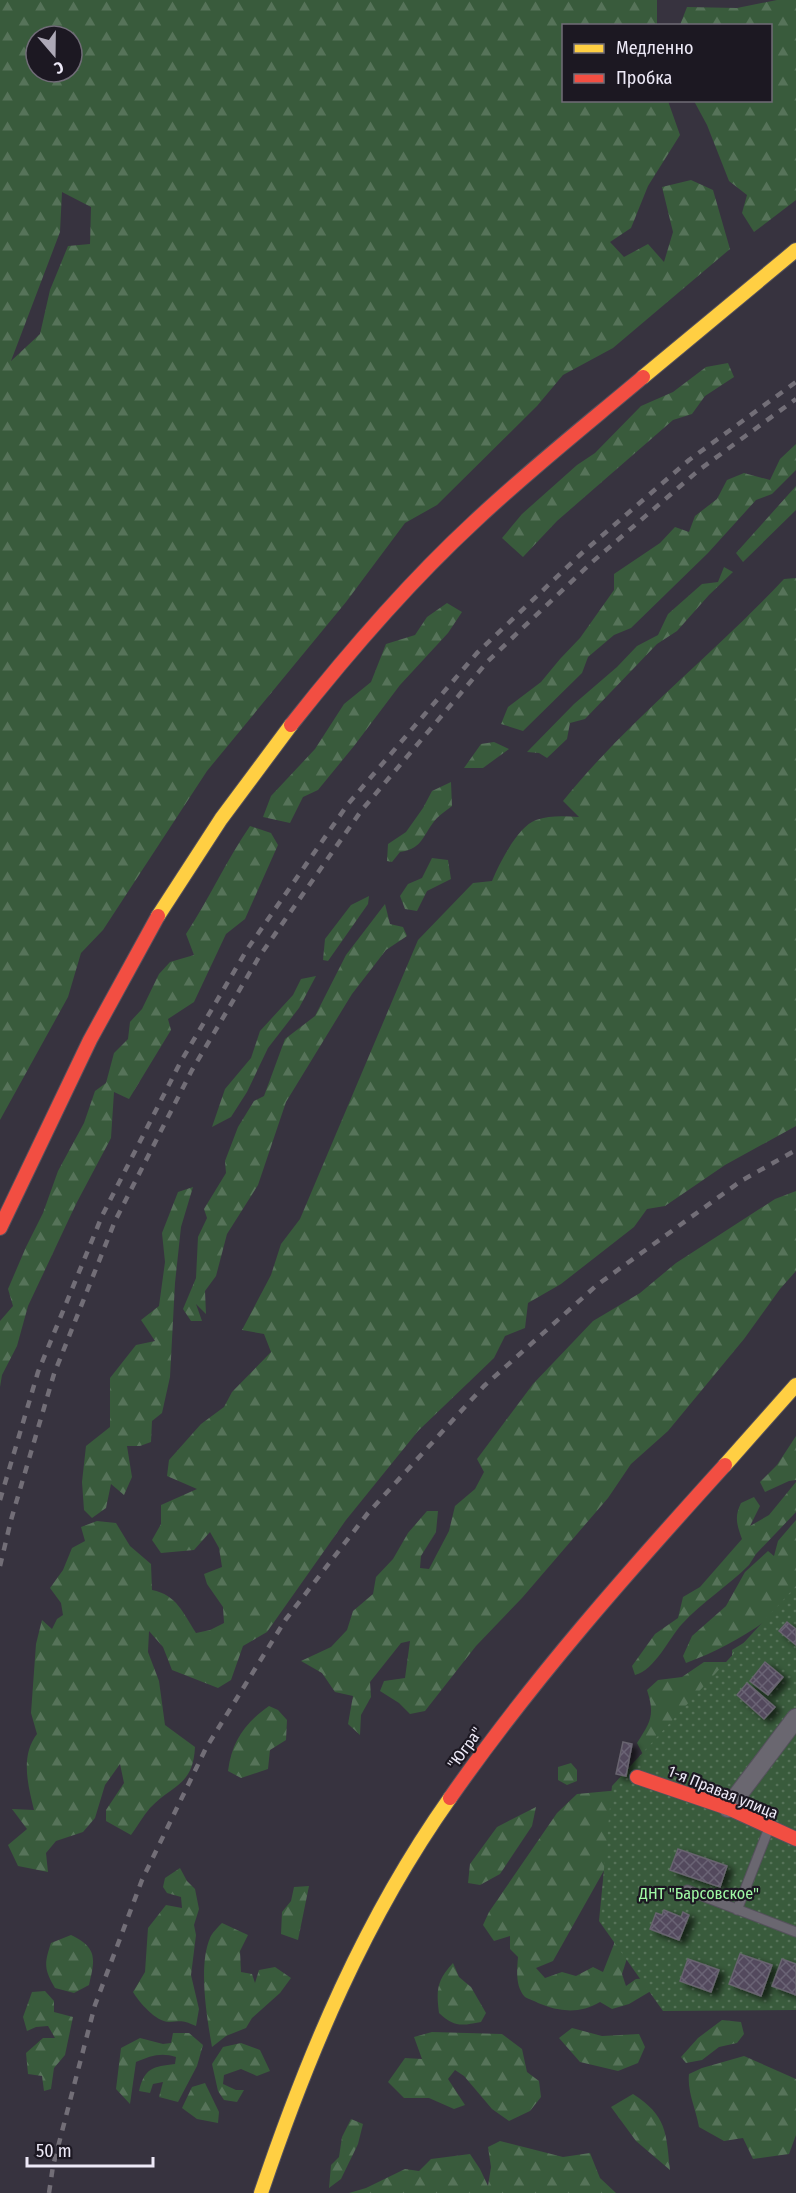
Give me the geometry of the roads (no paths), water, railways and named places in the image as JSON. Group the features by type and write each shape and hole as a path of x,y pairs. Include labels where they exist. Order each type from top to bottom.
{"main road":[{"path":"0,1228 50,1118 114,997 194,859 339,665 437,558 515,484 796,250"},
{"name":"\"Югра\"","path":"261,2193 295,2097 356,1956 395,1882 446,1803 507,1718 570,1640 796,1385"},
{"name":"1-я Правая улица","path":"637,1777 728,1808 796,1839"}],"street":[{"path":"728,1808 796,1718"}],"lane":[{"path":"737,1910 769,1828"},
{"path":"687,1890 796,1932"}],"railway":[{"path":"0,1500 38,1372 102,1216 180,1063 248,948 348,804 477,653 582,553 689,460 796,382"},
{"path":"0,1566 11,1520 54,1374 115,1221 192,1070 259,957 361,811 488,661 591,563 699,470 796,399"},
{"path":"49,2193 53,2166 95,2005 142,1880 206,1748 286,1619 368,1513 484,1386 597,1285 741,1181 796,1150"}],"park label":[{"name":"ДНТ \"Барсовское\"","path":"699,1893"}]}
